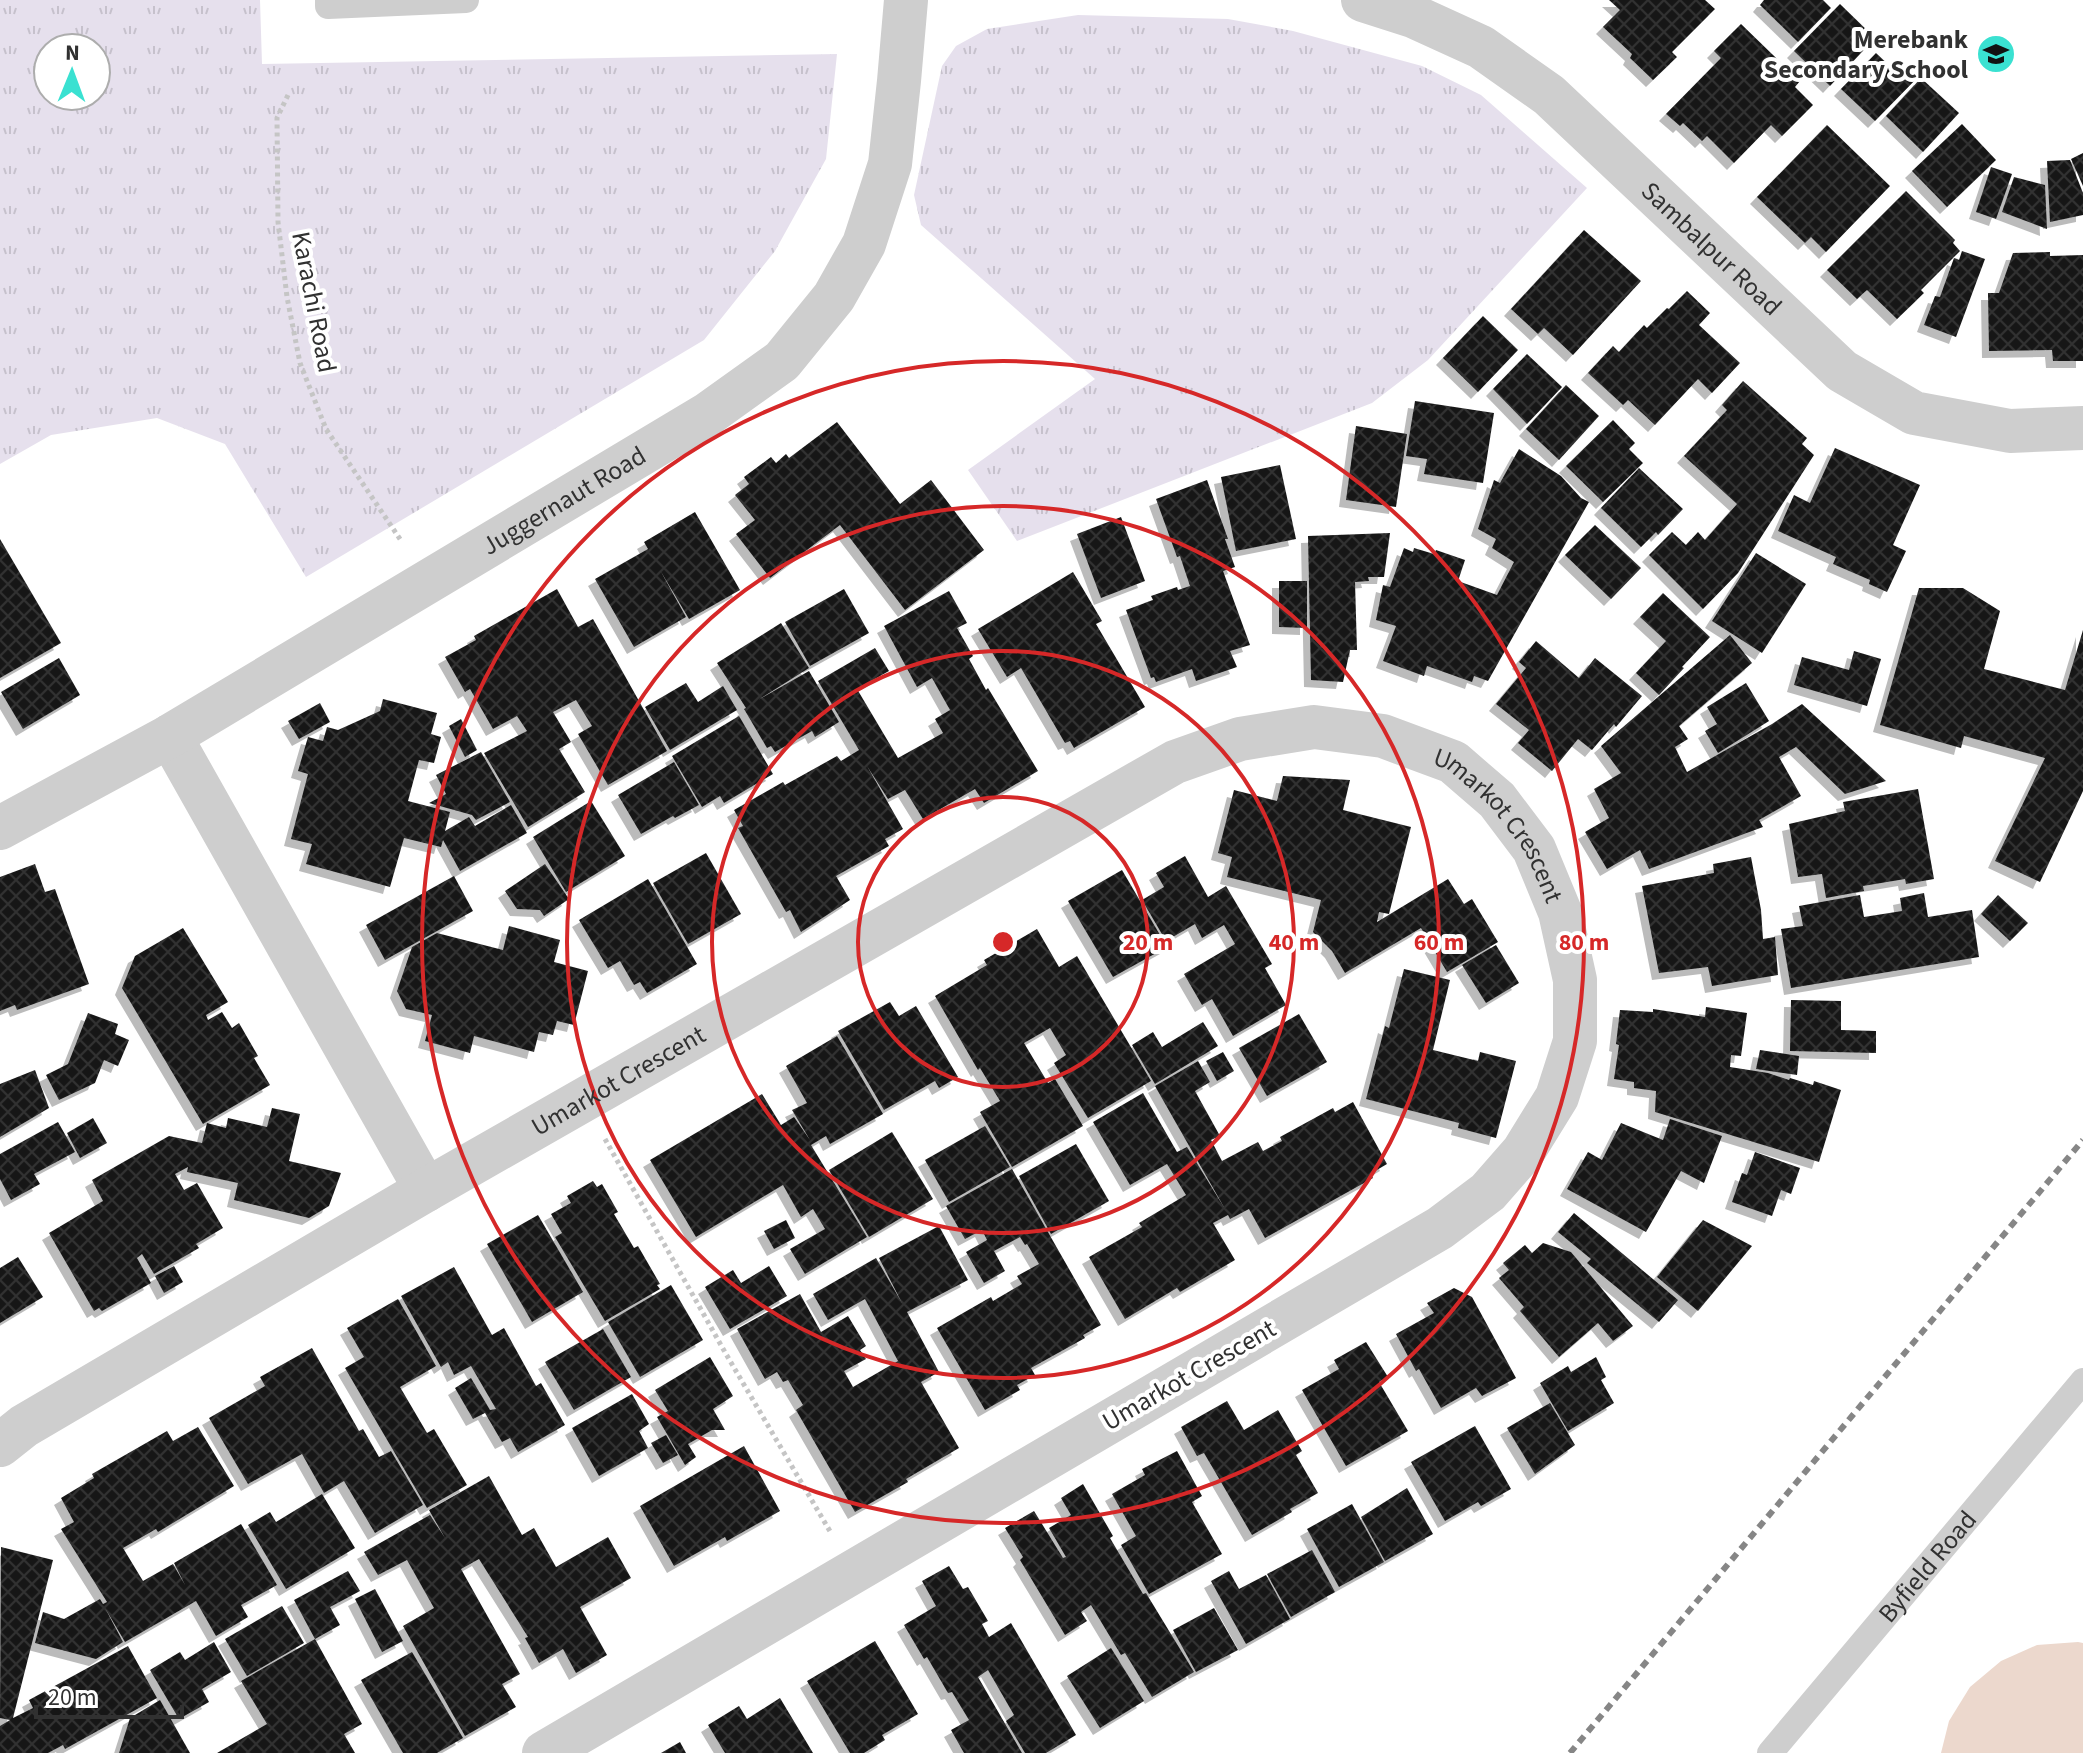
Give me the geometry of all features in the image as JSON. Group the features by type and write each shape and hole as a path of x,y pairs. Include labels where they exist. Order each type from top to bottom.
{"street":[{"name":"Juggernaut Road","path":"0,828 170,736 708,414 782,361 834,297 864,244 890,164 906,0"},
{"name":"Sambalpur Road","path":"1363,0 1413,16 1481,47 1549,95 1842,371 1914,413 2010,431 2083,428"},
{"name":"Umarkot Crescent","path":"0,1445 24,1426 426,1190 1175,762 1240,739 1314,727 1383,736 1453,762 1497,800 1534,849 1560,912 1575,980 1575,1041 1557,1097 1523,1152 1488,1192 1440,1228 544,1753"},
{"path":"170,736 426,1190"}],"lane":[{"path":"328,0 328,6 466,0"},
{"name":"Byfield Road","path":"1770,1753 2083,1381"}],"path":[{"name":"Karachi Road","path":"288,95 277,118 278,222 287,297 300,363 326,429 428,580"},
{"path":"583,1100 726,1354 854,1571"}],"green space":[{"path":"0,0 260,0 262,64 837,54 826,159 775,251 704,340 306,577 225,444 157,418 51,435 0,464"},
{"path":"1078,15 1228,19 1293,31 1422,66 1481,95 1587,188 1428,360 1372,403 1017,541 968,470 1095,379 921,225 914,195 942,66 956,46 987,29"}],"shaded area":[{"path":"2083,1643 2083,1753 1941,1753 1949,1721 1970,1687 2001,1661 2037,1645"}],"building":[{"path":"1609,0 1705,0 1715,9 1672,52 1677,57 1653,80 1630,58 1632,54 1603,27 1620,10"},
{"path":"1764,0 1823,0 1831,8 1798,42 1760,5"},
{"path":"1840,4 1875,38 1830,86 1794,51"},
{"path":"1741,24 1800,81 1795,87 1813,105 1782,136 1771,125 1734,163 1707,136 1702,141 1683,123 1680,126 1666,114 1721,58 1714,51"},
{"path":"1876,53 1892,68 1902,58 1920,75 1875,121 1841,89"},
{"path":"1921,78 1959,113 1923,152 1886,116"},
{"path":"1962,124 1996,160 1947,207 1912,171"},
{"path":"1827,125 1890,186 1826,252 1811,237 1805,243 1757,197"},
{"path":"2083,153 2083,186 2071,159"},
{"path":"2070,160 2083,193 2083,215 2050,222 2047,161"},
{"path":"1991,167 2012,174 1996,219 1976,212"},
{"path":"2014,177 2045,185 2047,229 2002,212"},
{"path":"1906,191 1955,240 1953,243 1960,251 1897,319 1867,290 1857,299 1827,270"},
{"path":"1584,230 1641,281 1573,355 1544,328 1538,334 1511,309"},
{"path":"1962,251 1985,259 1956,337 1924,325 1935,296 1940,297 1954,258 1959,260"},
{"path":"2050,252 2050,256 2083,255 2083,361 2053,361 2052,350 1989,351 1988,293 1999,293 2013,253"},
{"path":"1687,291 1710,313 1699,325 1740,363 1712,393 1698,379 1655,425 1628,400 1623,405 1588,373 1613,346 1619,352 1644,325 1647,328"},
{"path":"1483,316 1518,350 1478,392 1443,358"},
{"path":"1527,354 1562,387 1527,424 1493,389"},
{"path":"1743,381 1807,438 1802,444 1814,455 1738,573 1703,609 1649,555 1672,532 1686,545 1698,532 1705,540 1737,504 1684,456 1727,410 1722,405"},
{"path":"1566,385 1599,416 1559,460 1526,429"},
{"path":"1415,401 1494,413 1483,483 1424,474 1427,459 1406,456"},
{"path":"1613,420 1635,443 1629,449 1643,463 1603,502 1566,466"},
{"path":"837,422 900,504 931,480 984,550 905,610 840,525 770,578 736,534 755,520 735,495 749,484 744,477 771,457 776,463 786,454 789,458"},
{"path":"1356,426 1407,434 1396,507 1346,500"},
{"path":"1835,448 1920,485 1893,545 1906,551 1887,592 1869,584 1870,580 1833,564 1836,557 1778,531 1794,495 1810,503"},
{"path":"1519,449 1561,476 1581,498 1589,502 1488,681 1474,676 1472,682 1427,666 1424,676 1383,661 1396,626 1376,620 1383,585 1390,587 1404,548 1434,554 1436,550 1465,560 1458,581 1497,595 1514,562 1492,548 1496,539 1478,529 1494,480 1500,483"},
{"path":"1280,465 1296,539 1236,551 1221,477"},
{"path":"1639,468 1683,509 1658,535 1656,532 1641,547 1601,508"},
{"path":"1207,480 1235,567 1223,571 1250,645 1230,651 1237,667 1196,681 1192,669 1156,682 1154,677 1151,678 1126,610 1153,600 1151,596 1190,586 1156,499"},
{"path":"695,512 740,590 689,619 660,570 686,617 634,647 595,579 648,549 644,542"},
{"path":"1121,517 1145,581 1101,598 1077,534"},
{"path":"1595,525 1641,568 1611,599 1565,555"},
{"path":"1390,533 1384,577 1368,577 1369,581 1355,582 1357,650 1350,650 1343,682 1311,680 1308,536"},
{"path":"0,539 61,643 0,678"},
{"path":"1756,553 1806,584 1762,653 1712,621"},
{"path":"1073,572 1102,621 1096,624 1145,707 1074,748 1070,741 1065,743 1021,668 1007,677 978,629"},
{"path":"1279,581 1307,581 1307,628 1279,627"},
{"path":"1919,588 1963,588 2000,611 1984,669 2065,690 2083,630 2083,791 2040,882 1995,861 2045,758 1964,736 1961,748 1880,725"},
{"path":"557,589 578,627 593,619 667,751 608,785 578,734 592,726 576,700 553,712 571,742 559,749 585,792 528,827 484,753 527,731 517,716 493,729 470,689 465,692 445,657 476,640 474,636"},
{"path":"844,589 869,633 810,666 785,622"},
{"path":"949,591 967,623 957,628 973,656 969,659 1038,771 984,803 975,789 923,819 905,790 888,799 867,766 903,829 885,839 889,846 836,876 850,900 801,932 790,910 786,912 738,828 743,826 734,810 837,756 841,761 859,750 818,681 875,648 889,671 857,689 898,758 943,733 935,719 950,710 932,678 917,687 884,626"},
{"path":"1663,593 1710,637 1659,695 1636,673 1666,641 1640,617"},
{"path":"781,623 809,668 758,700 809,671 839,722 815,737 812,731 775,752 771,746 767,748 717,663"},
{"path":"1730,635 1752,663 1679,726 1688,739 1675,747 1687,772 1802,704 1886,781 1845,794 1796,747 1779,757 1801,796 1759,820 1763,827 1649,869 1640,850 1607,869 1585,832 1609,818 1594,789 1621,773 1601,746"},
{"path":"1536,641 1579,678 1595,658 1642,696 1592,750 1578,739 1552,771 1518,743 1529,730 1496,704 1526,668 1519,662"},
{"path":"1854,651 1881,659 1867,706 1794,685 1802,657 1849,670"},
{"path":"59,658 80,695 23,729 1,692"},
{"path":"686,683 698,702 723,686 737,710 670,750 645,707"},
{"path":"1746,683 1769,721 1718,753 1705,731 1717,724 1707,707"},
{"path":"383,699 437,713 431,734 441,737 434,763 419,760 408,801 450,812 445,831 469,817 475,826 511,805 527,833 460,871 443,840 441,847 404,838 390,887 306,864 312,844 291,839 308,774 298,771 308,737 323,741 327,727 338,730 380,711"},
{"path":"320,703 330,722 299,739 288,721"},
{"path":"739,716 773,774 724,803 720,796 702,807 672,756"},
{"path":"461,719 477,750 465,757 449,726"},
{"path":"481,752 510,802 476,820 472,815 429,803 446,794 436,775"},
{"path":"674,762 699,805 641,834 618,795"},
{"path":"1283,776 1350,780 1343,810 1411,827 1389,914 1379,912 1377,922 1448,879 1464,904 1472,899 1498,942 1447,972 1421,928 1345,973 1332,951 1313,932 1321,900 1227,877 1232,857 1218,853 1234,790 1277,801"},
{"path":"1918,789 1934,879 1906,884 1905,879 1863,886 1864,891 1826,898 1822,874 1798,877 1789,824 1845,811 1843,802"},
{"path":"591,801 625,856 566,892 533,837"},
{"path":"706,853 741,914 688,944 653,883"},
{"path":"1185,856 1208,897 1226,886 1272,964 1265,968 1286,1005 1233,1036 1212,999 1202,1005 1184,974 1235,944 1224,925 1202,938 1195,924 1166,941 1142,900 1164,887 1156,873"},
{"path":"1751,857 1763,939 1775,937 1778,975 1712,986 1708,967 1659,973 1642,886 1714,873 1713,864"},
{"path":"35,864 45,892 55,889 89,984 17,1010 15,1005 0,1011 0,877"},
{"path":"545,864 569,899 544,916 540,910 517,909 505,891"},
{"path":"1122,870 1167,947 1113,977 1068,901"},
{"path":"454,876 473,911 385,960 366,925"},
{"path":"648,879 697,964 647,993 640,982 634,985 620,961 608,968 579,920"},
{"path":"1924,893 1928,917 1972,910 1979,957 1791,988 1781,929 1803,926 1799,906 1860,895 1864,917 1902,911 1900,898"},
{"path":"1998,895 2028,923 2010,941 1981,914"},
{"path":"509,926 560,940 554,962 588,971 574,1025 557,1021 553,1035 539,1032 534,1052 474,1036 470,1053 425,1041 432,1015 406,1009 397,991 412,947 437,933 503,950"},
{"path":"183,928 228,1002 206,1015 208,1020 222,1012 232,1028 239,1023 270,1085 203,1124 122,988 135,956"},
{"path":"1037,929 1059,967 1077,956 1151,1081 1088,1118 1054,1063 1066,1055 1050,1028 1024,1043 1048,1083 1055,1079 1083,1126 1012,1167 980,1112 1000,1101 935,996 987,965 984,960"},
{"path":"1496,945 1519,983 1486,1003 1462,965"},
{"path":"1404,969 1450,980 1433,1050 1478,1061 1480,1052 1516,1061 1496,1138 1458,1128 1459,1123 1366,1099"},
{"path":"1791,1000 1841,1001 1841,1030 1876,1031 1876,1053 1790,1051"},
{"path":"890,1002 899,1016 916,1006 958,1077 939,1088 935,1081 884,1110 838,1031"},
{"path":"1706,1007 1747,1013 1741,1056 1731,1055 1730,1067 1813,1085 1814,1081 1841,1090 1819,1162 1655,1112 1656,1091 1634,1088 1634,1082 1614,1079 1620,1010 1653,1012 1653,1009 1705,1017"},
{"path":"88,1013 118,1024 115,1034 129,1040 118,1066 104,1060 95,1083 59,1100 46,1075 68,1064"},
{"path":"1299,1014 1327,1062 1267,1096 1239,1048"},
{"path":"1203,1022 1218,1046 1155,1084 1132,1045 1153,1032 1162,1047"},
{"path":"837,1036 883,1114 830,1144 826,1136 811,1145 867,1237 805,1274 790,1249 825,1229 813,1209 801,1217 783,1185 696,1237 650,1160 762,1094 781,1125 794,1117 810,1140 792,1110 807,1103 786,1066"},
{"path":"1760,1050 1799,1056 1797,1075 1756,1069"},
{"path":"1223,1052 1234,1071 1217,1081 1206,1061"},
{"path":"1198,1061 1210,1082 1195,1091 1220,1136 1211,1140 1222,1161 1258,1142 1263,1151 1282,1141 1280,1137 1333,1108 1335,1112 1353,1102 1387,1164 1370,1174 1373,1178 1265,1238 1249,1209 1230,1219 1228,1215 1213,1223 1235,1260 1180,1292 1177,1288 1125,1319 1089,1257 1142,1227 1139,1223 1186,1195 1167,1164 1130,1185 1093,1122 1143,1093 1177,1152 1187,1147 1225,1209 1155,1086"},
{"path":"35,1070 49,1108 0,1137 0,1084"},
{"path":"272,1108 300,1114 289,1161 341,1173 329,1206 309,1218 234,1200 238,1183 187,1172 188,1167 175,1174 184,1190 197,1183 223,1228 196,1244 199,1248 154,1274 142,1254 137,1258 151,1283 102,1311 99,1308 94,1311 49,1233 103,1201 92,1180 169,1136 202,1143 207,1123 226,1128 228,1118 267,1127"},
{"path":"93,1118 107,1143 80,1158 67,1133"},
{"path":"1670,1119 1722,1136 1704,1183 1681,1171 1646,1232 1567,1189 1588,1152 1602,1160 1621,1123 1663,1140"},
{"path":"58,1122 75,1152 34,1174 40,1184 11,1200 0,1179 0,1154"},
{"path":"985,1126 1010,1167 949,1202 925,1160"},
{"path":"892,1132 933,1199 869,1237 829,1170"},
{"path":"1076,1144 1109,1201 1051,1234 1019,1176"},
{"path":"1755,1152 1800,1168 1791,1194 1781,1190 1772,1216 1732,1202 1742,1173 1747,1175"},
{"path":"1012,1169 1101,1325 1083,1335 1085,1338 1031,1368 1035,1375 1017,1385 1020,1390 985,1410 937,1328 991,1297 993,1301 1022,1284 1017,1276 1039,1264 1020,1237 994,1251 1005,1271 984,1283 966,1252 987,1240 982,1230 965,1239 946,1206"},
{"path":"593,1181 597,1187 602,1184 618,1212 614,1214 634,1248 638,1246 660,1284 657,1285 660,1289 605,1321 555,1237 562,1233 551,1214 571,1203 567,1196"},
{"path":"1574,1213 1678,1300 1659,1322 1587,1263 1591,1259 1558,1232"},
{"path":"538,1215 583,1292 532,1322 487,1244"},
{"path":"786,1220 795,1238 774,1249 764,1231"},
{"path":"1703,1220 1752,1246 1698,1311 1657,1277"},
{"path":"939,1226 968,1280 907,1312 939,1372 921,1382 959,1448 855,1512 796,1410 803,1405 788,1380 783,1382 777,1372 765,1379 737,1329 800,1294 821,1332 848,1316 866,1346 860,1350 866,1359 844,1371 853,1387 898,1361 865,1299 828,1320 813,1294 876,1258 902,1303 879,1258"},
{"path":"1543,1243 1571,1252 1633,1326 1613,1341 1598,1323 1559,1357 1520,1311 1524,1307 1499,1278 1509,1270 1503,1263 1525,1245 1532,1253"},
{"path":"18,1257 43,1297 0,1323 0,1268"},
{"path":"174,1266 183,1282 164,1293 155,1276"},
{"path":"769,1266 787,1296 730,1329 705,1287 733,1270 741,1283"},
{"path":"454,1267 492,1335 504,1328 536,1386 541,1383 565,1425 518,1452 510,1438 502,1442 485,1413 473,1419 455,1388 471,1378 490,1410 496,1409 471,1366 454,1375 448,1362 441,1367 401,1296"},
{"path":"671,1285 703,1340 640,1377 608,1322"},
{"path":"1454,1288 1472,1297 1516,1378 1482,1396 1476,1388 1441,1408 1396,1334 1434,1313 1427,1303"},
{"path":"398,1299 436,1366 400,1387 427,1433 434,1429 467,1485 427,1508 345,1368 364,1357 347,1328"},
{"path":"603,1329 631,1377 574,1410 545,1362"},
{"path":"1366,1342 1388,1377 1379,1382 1408,1431 1346,1466 1302,1390 1339,1369 1334,1360"},
{"path":"312,1348 359,1431 363,1429 379,1457 391,1451 423,1505 375,1533 344,1481 324,1493 302,1454 248,1484 209,1418 265,1386 260,1377"},
{"path":"710,1357 733,1396 713,1409 725,1430 712,1430 688,1444 696,1457 685,1465 657,1417 668,1411 655,1390"},
{"path":"1596,1357 1606,1377 1601,1380 1614,1403 1568,1431 1540,1383 1568,1366 1571,1372"},
{"path":"632,1394 649,1424 639,1431 648,1448 599,1476 572,1428"},
{"path":"1227,1401 1244,1430 1278,1410 1302,1451 1296,1455 1318,1493 1252,1535 1204,1453 1197,1456 1181,1427"},
{"path":"1550,1403 1575,1445 1535,1474 1507,1428"},
{"path":"1475,1426 1511,1489 1481,1506 1478,1502 1445,1521 1411,1462"},
{"path":"198,1427 234,1486 158,1532 156,1529 123,1548 143,1581 173,1564 185,1585 174,1563 241,1524 277,1585 241,1605 248,1617 216,1636 196,1601 125,1642 105,1608 123,1642 96,1659 35,1643 43,1612 64,1619 100,1599 103,1604 107,1602 61,1529 74,1522 61,1498 94,1478 92,1474 167,1431 173,1441"},
{"path":"666,1435 678,1455 663,1463 651,1443"},
{"path":"744,1446 780,1511 674,1566 640,1506"},
{"path":"1177,1451 1202,1496 1192,1502 1222,1554 1149,1594 1121,1545 1136,1536 1112,1494 1145,1475 1142,1469"},
{"path":"489,1476 522,1535 534,1528 556,1567 608,1537 631,1578 580,1607 607,1655 576,1673 563,1649 539,1663 525,1638 528,1637 479,1559 461,1569 520,1674 502,1684 516,1707 465,1736 403,1626 434,1608 407,1560 378,1575 364,1552 430,1515 445,1538 429,1510"},
{"path":"1083,1484 1143,1594 1146,1593 1194,1672 1152,1697 1125,1653 1121,1655 1091,1605 1081,1612 1087,1621 1065,1635 1020,1560 1023,1557 1005,1528 1034,1511 1063,1558 1066,1557 1049,1528 1071,1515 1061,1498"},
{"path":"1407,1488 1433,1534 1385,1561 1361,1517"},
{"path":"322,1494 355,1548 286,1589 248,1525 270,1512 276,1522"},
{"path":"1352,1504 1384,1562 1339,1587 1307,1529"},
{"path":"1,1547 53,1560 13,1718 33,1708 29,1700 128,1646 157,1698 65,1749 63,1745 48,1753 0,1753 0,1726 10,1720 0,1718"},
{"path":"1312,1550 1335,1592 1291,1617 1267,1574"},
{"path":"949,1566 963,1589 968,1587 988,1621 982,1624 989,1637 1011,1623 1076,1735 1046,1753 1025,1753 1006,1721 1014,1715 988,1670 978,1677 1022,1753 964,1753 951,1730 969,1720 952,1692 948,1693 927,1657 924,1659 904,1625 936,1606 922,1581"},
{"path":"348,1571 360,1591 330,1607 340,1625 315,1639 294,1600"},
{"path":"1229,1571 1239,1589 1266,1575 1290,1619 1246,1644 1211,1581"},
{"path":"375,1589 403,1641 382,1652 355,1599"},
{"path":"282,1606 304,1643 247,1676 225,1639"},
{"path":"1214,1608 1238,1650 1196,1672 1173,1630"},
{"path":"315,1639 362,1724 344,1734 355,1753 217,1753 267,1724 241,1681"},
{"path":"875,1641 918,1714 882,1735 885,1740 864,1753 850,1753 807,1681"},
{"path":"214,1642 231,1672 202,1689 209,1702 179,1719 150,1670 180,1652 185,1660"},
{"path":"1111,1648 1144,1701 1100,1728 1067,1676"},
{"path":"412,1652 463,1738 437,1753 403,1753 361,1680"},
{"path":"780,1698 813,1753 725,1753 708,1725 739,1706 747,1719"},
{"path":"160,1700 190,1753 119,1753 130,1718"},
{"path":"680,1742 686,1753 661,1753"}],"railway":[{"path":"1570,1753 2083,1140"}],"place":[{"name":"Merebank Secondary School","path":"1996,54"}]}
